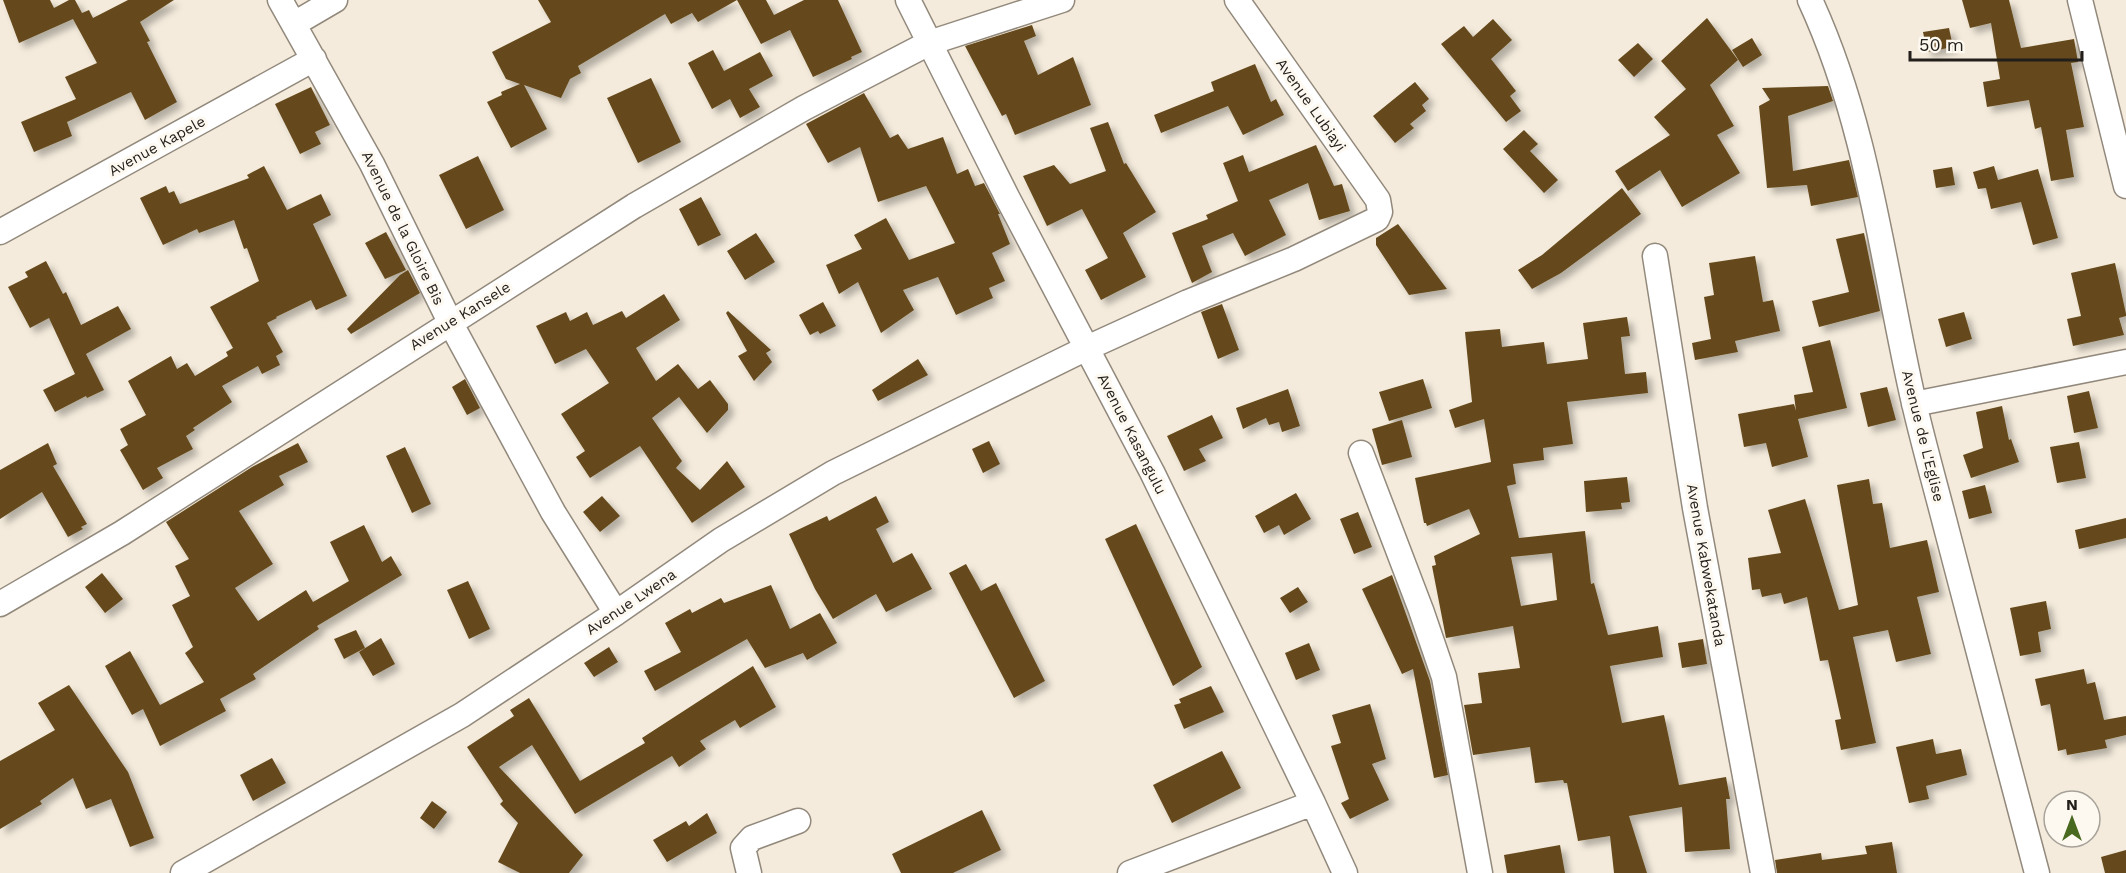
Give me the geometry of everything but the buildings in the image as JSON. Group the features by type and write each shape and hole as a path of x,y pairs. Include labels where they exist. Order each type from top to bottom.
{"street":[{"name":"Avenue de la Gloire Bis","path":"280,0 372,164 450,322 553,513 616,613"},
{"path":"294,24 335,0"},
{"name":"Avenue Kasangulu","path":"908,0 1007,197 1152,472 1345,873"},
{"name":"Avenue Kansele","path":"0,604 122,533 634,206 804,108 929,43 1062,0"},
{"name":"Avenue Lubiayi","path":"1236,0 1378,200 1380,212"},
{"name":"Avenue de L'Eglise","path":"1810,0 1839,73 1874,199 1914,404 2037,873"},
{"path":"2080,0 2126,186"},
{"name":"Avenue Kapele","path":"0,232 314,59"},
{"name":"Avenue Lwena","path":"183,873 462,715 722,540 834,473 1088,348 1188,302 1294,260 1377,219 1380,212"},
{"name":"Avenue Kabwekatanda","path":"1654,256 1695,507 1763,873"},
{"path":"1914,404 2126,362"},
{"path":"1361,453 1444,677 1480,873"},
{"path":"1130,873 1313,803"},
{"path":"749,873 743,848 752,838 798,821"}]}
